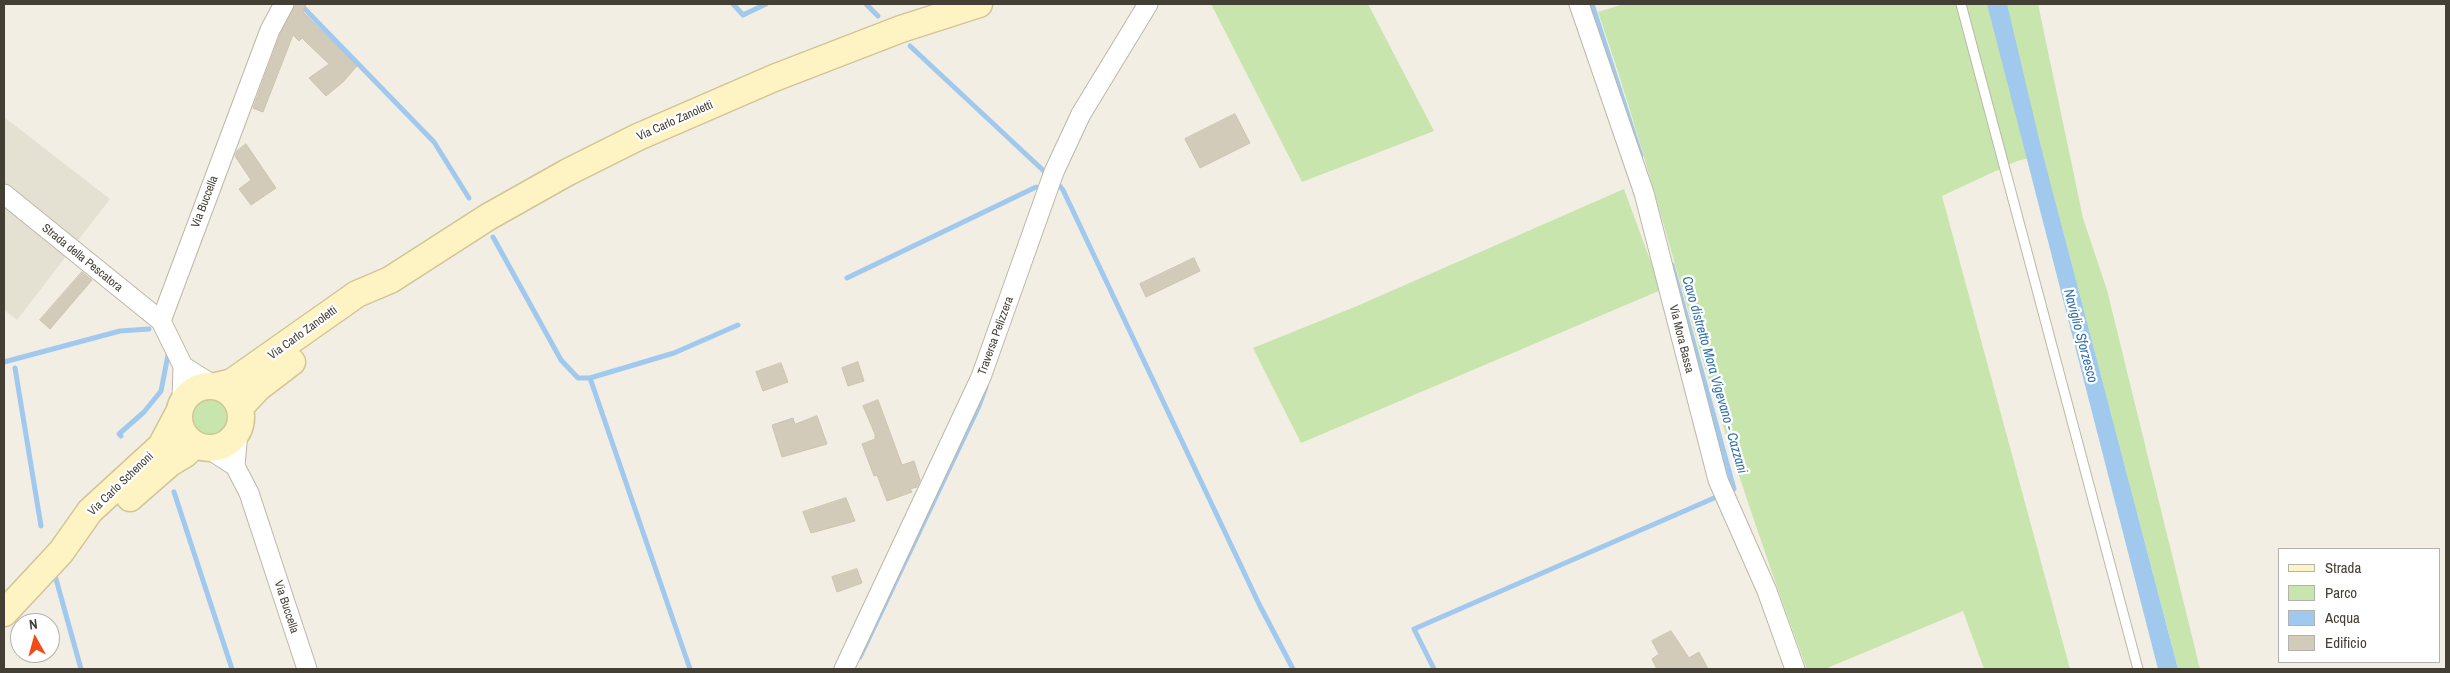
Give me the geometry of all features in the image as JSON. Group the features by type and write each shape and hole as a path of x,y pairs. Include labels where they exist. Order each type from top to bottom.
{"main road":[{"name":"Via Carlo Zanoletti","path":"214,385 232,382 357,294 390,280 496,213 568,172 638,137 852,46 979,4"},
{"name":"Via Carlo Zanoletti","path":"239,419 258,388 364,306 390,280"},
{"path":"214,385 231,393 239,419 225,444 201,447 182,432 180,408 194,389 214,385"},
{"name":"Via Carlo Schenoni","path":"4,613 61,552 90,511 161,446 180,408"},
{"name":"Via Carlo Schenoni","path":"61,552 99,526 170,463 201,447"}],"street":[{"name":"Via Buccella","path":"160,321 270,30 284,4"},
{"name":"Traversa Pelizzera","path":"844,669 982,377 1054,172 1082,114 1148,4"},
{"name":"Via Mora Bassa","path":"1579,4 1644,193 1688,369 1724,493 1767,592 1795,669"},
{"name":"Strada della Pescatora","path":"4,194 160,321"},
{"path":"160,321 183,366 180,408"},
{"path":"183,366 214,385"},
{"path":"201,447 235,466 239,419"},
{"name":"Via Buccella","path":"235,466 249,493 307,669"}],"lane":[{"path":"1961,4 2138,669"}],"shaded area":[{"path":"4,117 110,199 17,320 4,310"}],"green space":[{"path":"1211,4 1368,4 1434,131 1302,182"},
{"path":"1624,4 2038,4 2083,218 2107,290 2200,669 2178,669 2043,155 2017,161 1942,196 2070,669 1984,669 1963,611 1825,669 1807,669 1770,567 1724,429 1629,107 1598,12"},
{"path":"1624,189 1661,290 1301,443 1253,348 1357,306"},
{"path":"210,395 222,399 228,405 232,417 228,429 222,435 210,439 198,435 192,429 188,417 192,405 198,399"}],"water":[{"name":"Naviglio Sforzesco","path":"1987,4 2007,4 2040,143 2178,669 2158,669"}],"building":[{"path":"295,4 306,4 303,12 357,66 343,82 326,96 309,78 329,64 302,38 299,41 293,35 263,112 253,108 280,35"},
{"path":"1235,114 1250,143 1200,168 1185,139"},
{"path":"246,144 276,188 251,205 239,189 251,180 235,156 237,151"},
{"path":"1194,258 1200,271 1146,297 1140,284"},
{"path":"82,272 92,280 50,329 40,320"},
{"path":"858,362 864,381 848,386 842,368"},
{"path":"781,363 788,382 763,391 756,372"},
{"path":"878,400 902,465 914,461 920,480 917,487 910,489 912,492 887,501 877,475 874,476 862,444 875,439 875,434 863,406"},
{"path":"817,416 827,444 782,457 772,425 793,418 795,424"},
{"path":"846,498 855,521 811,533 803,512"},
{"path":"857,569 862,583 837,592 832,577"},
{"path":"1671,631 1689,658 1699,652 1708,669 1657,669 1652,659 1659,654 1652,641"}],"waterway":[{"path":"300,4 434,142 469,198"},
{"path":"733,4 743,15 766,4"},
{"path":"866,4 878,16"},
{"name":"Cavo distretto Mora Vigevano - Cazzani","path":"1592,4 1641,156"},
{"path":"910,46 1046,173"},
{"path":"1055,180 1063,190 1259,604 1293,669"},
{"path":"847,278 1036,187 1040,189"},
{"path":"493,237 561,360 578,378 590,378 674,353 738,325"},
{"name":"Cavo distretto Mora Vigevano - Cazzani","path":"1672,265 1734,489 1728,492"},
{"path":"4,362 120,331 149,329"},
{"path":"121,436 119,434 144,412 161,391 168,355"},
{"name":"Cavo distretto Mora Vigevano - Cazzani","path":"15,368 41,526"},
{"path":"590,378 690,669"},
{"path":"860,657 979,406 986,387"},
{"path":"174,492 232,669"},
{"name":"Cavo distretto Mora Vigevano - Cazzani","path":"1434,669 1414,629 1721,495"},
{"name":"Cavo distretto Mora Vigevano - Cazzani","path":"56,579 81,669"}]}
